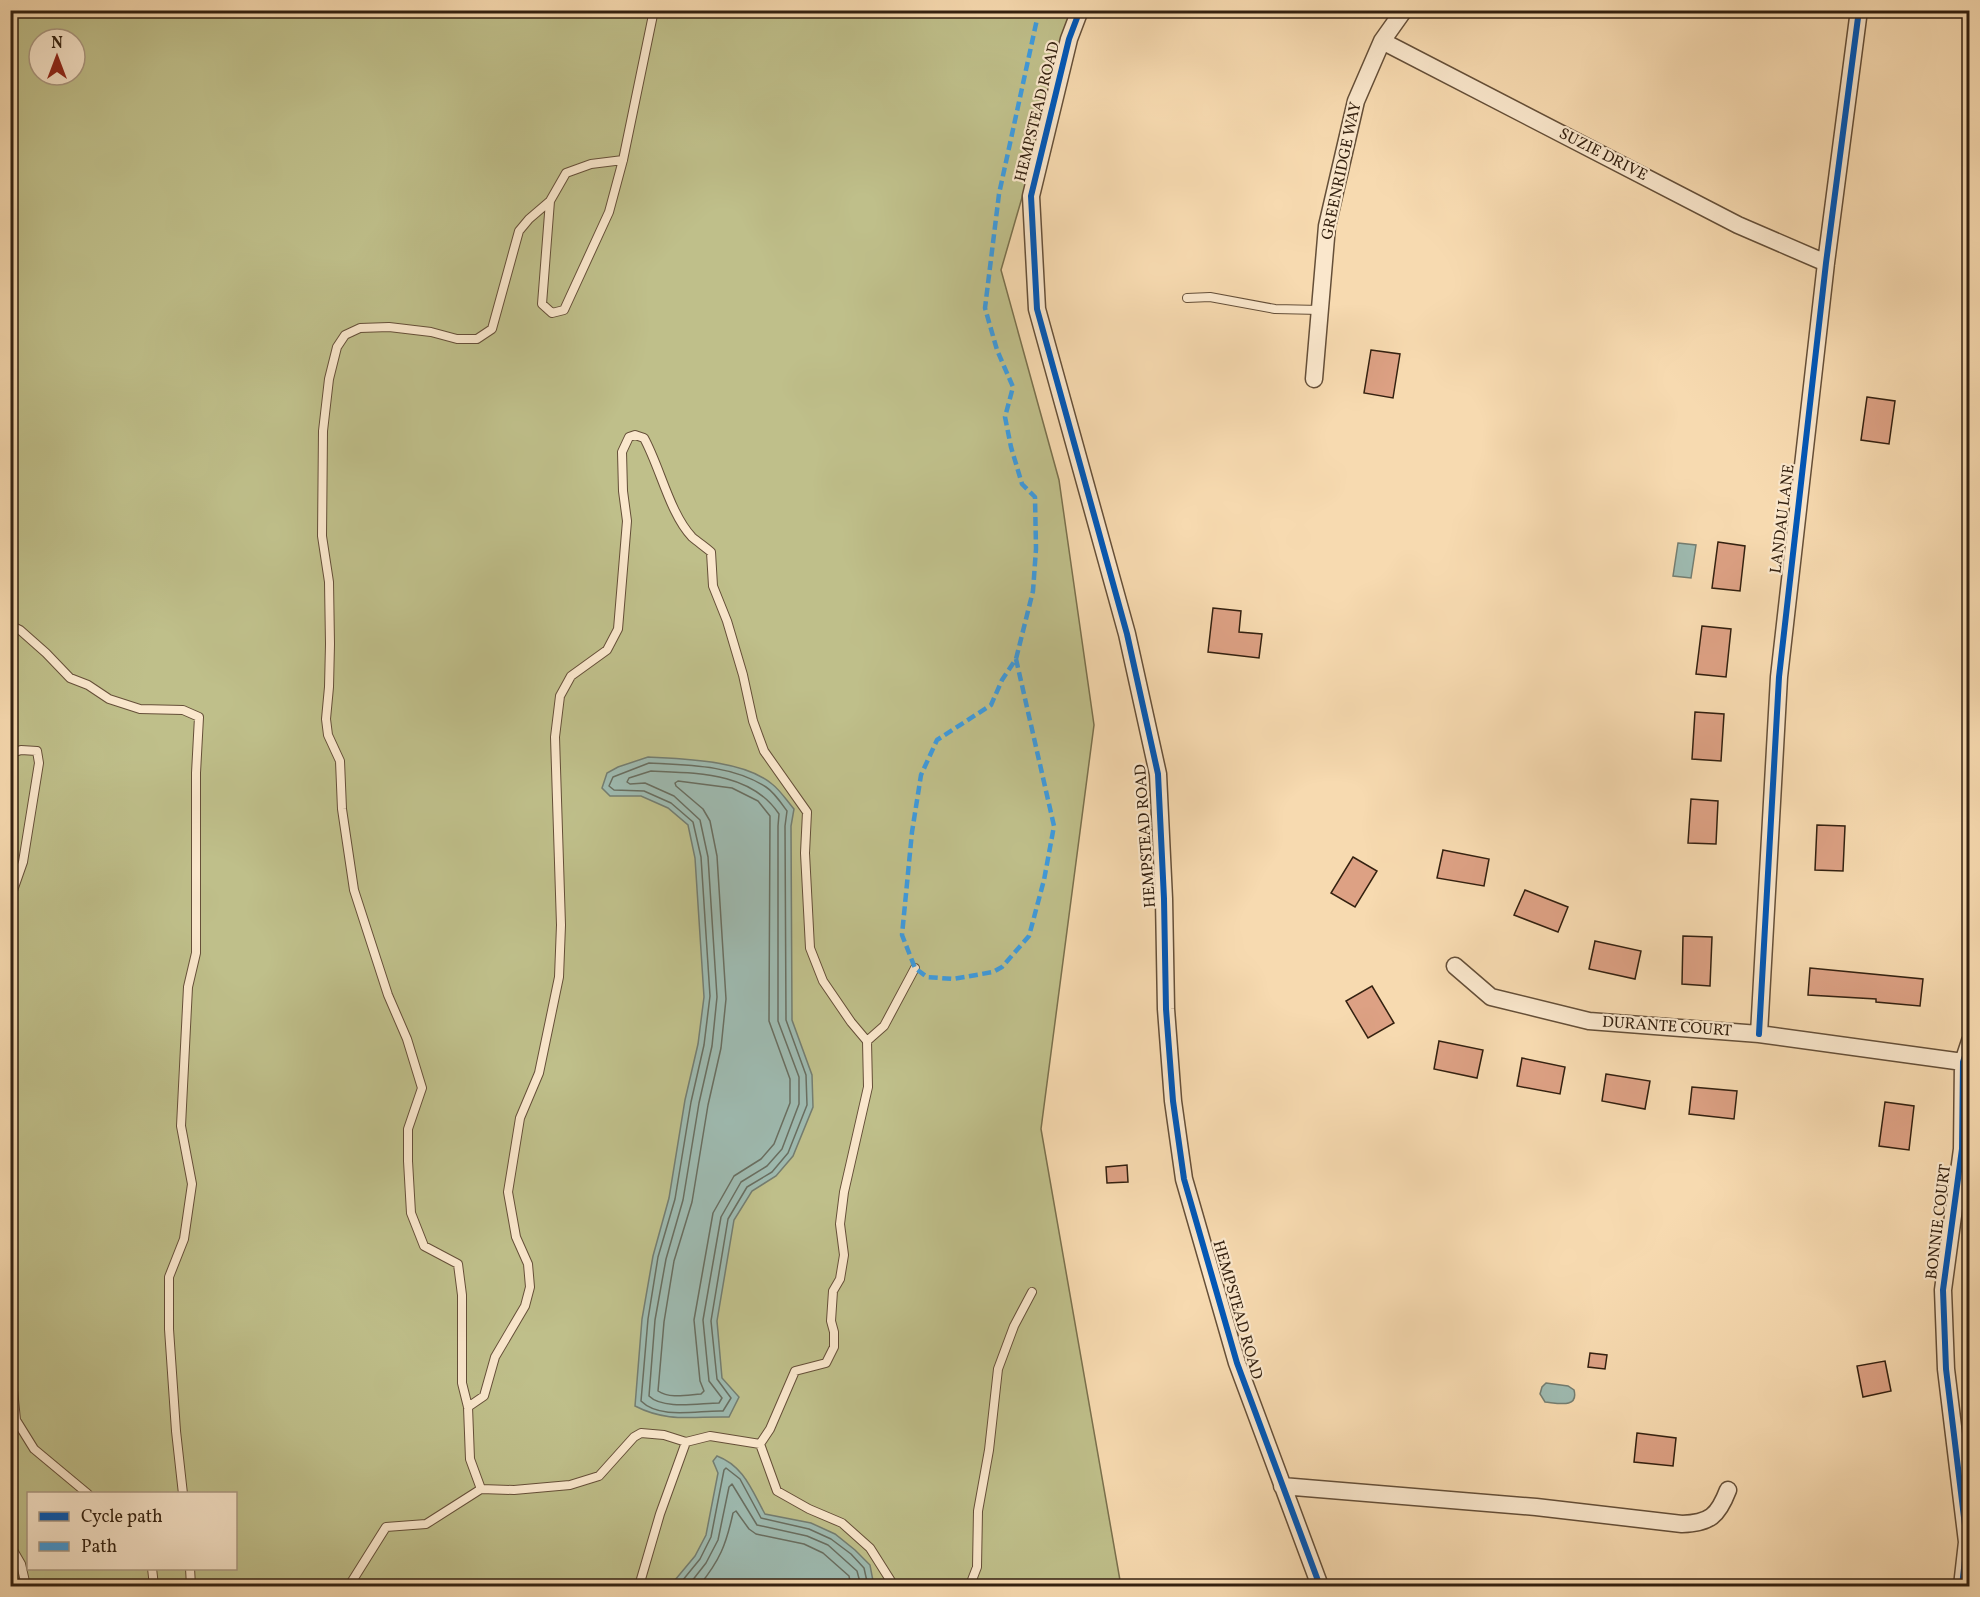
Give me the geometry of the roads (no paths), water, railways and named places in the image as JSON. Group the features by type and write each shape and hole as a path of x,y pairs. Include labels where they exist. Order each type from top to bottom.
{"street":[{"name":"HEMPSTEAD ROAD","path":"1080,10 1069,39 1031,196 1037,309 1127,634 1158,774 1166,1009 1173,1101 1184,1179 1236,1363 1320,1587"},
{"name":"GREENRIDGE WAY","path":"1314,379 1327,226 1356,101 1382,41 1404,10"},
{"name":"LANDAU LANE","path":"1759,1034 1779,677 1826,263 1859,10"},
{"name":"SUZIE DRIVE","path":"1382,41 1737,225 1826,263"},
{"name":"DURANTE COURT","path":"1455,966 1491,997 1589,1021 1759,1034 1963,1062"},
{"name":"BONNIE COURT","path":"1962,1587 1967,1542 1964,1456 1952,1431 1943,1290 1962,1149 1963,1062 1970,1041"},
{"path":"1282,1486 1536,1507 1682,1524 1700,1522 1714,1516 1728,1490"}],"lane":[{"path":"550,201 542,304 552,313 564,310 609,212 623,160 654,10"},
{"path":"481,1489 470,1459 468,1407 462,1383 462,1295 458,1264 424,1246 411,1213 408,1129 422,1088 407,1039 388,995 354,890 342,809 340,761 328,735 326,719 330,634 329,582 322,536 323,431 329,379 337,347 345,335 360,328 389,327 430,332 457,339 477,339 492,329 519,231 550,201 566,174 591,164 623,160"},
{"path":"1187,298 1210,297 1275,309 1320,310"},
{"path":"468,1407 484,1396 495,1357 525,1306 530,1287 528,1264 516,1237 508,1192 520,1118 539,1073 559,977 561,926 555,737 560,696 571,676 607,650 618,629 627,521 623,491 622,452 629,437 635,435 644,438 652,452 677,513 691,536 711,552 713,585 728,621 753,721 764,752 807,812 805,853 810,948 822,981 867,1041 868,1087 844,1192 840,1224 844,1255 840,1279 833,1292 831,1321 834,1347 826,1363 795,1371 770,1429 760,1444"},
{"path":"10,625 20,630 70,678 88,685 109,699 140,709 183,710 199,717 196,773 196,953 188,987 181,1126 192,1184 184,1239 169,1277 169,1329 183,1492"},
{"path":"10,758 12,753 21,750 37,751 39,763 23,862 10,899"},
{"path":"867,1041 884,1026 915,968"},
{"path":"972,1587 979,1551 978,1511 989,1450 998,1369 1014,1326 1032,1292"},
{"path":"10,1360 16,1420 34,1449 86,1492"},
{"path":"348,1587 386,1527 426,1524 481,1489 514,1490 570,1485 599,1476 634,1437 641,1434 664,1435 686,1442 711,1436 760,1444"},
{"path":"639,1587 660,1515 686,1442"},
{"path":"760,1444 777,1491 809,1509 842,1523 870,1548 894,1587"},
{"path":"10,1545 21,1564 26,1587"},
{"path":"152,1570 154,1587"},
{"path":"190,1570 191,1587"}],"water":[{"path":"1678,543 1696,545 1691,578 1673,576"},
{"path":"648,757 713,762 746,770 772,784 794,809 791,826 792,1020 812,1075 813,1107 793,1156 776,1176 752,1191 734,1220 717,1321 722,1378 739,1397 729,1417 670,1417 635,1406 642,1319 653,1256 669,1198 685,1100 698,1044 704,997 695,858 688,825 668,808 641,796 610,796 602,788 607,773"},
{"path":"1546,1383 1568,1386 1574,1390 1573,1400 1566,1404 1545,1402 1540,1394"},
{"path":"717,1456 726,1460 741,1473 765,1514 811,1523 835,1534 855,1550 870,1565 874,1586 670,1586 695,1556 706,1535 718,1473 713,1461"}]}
